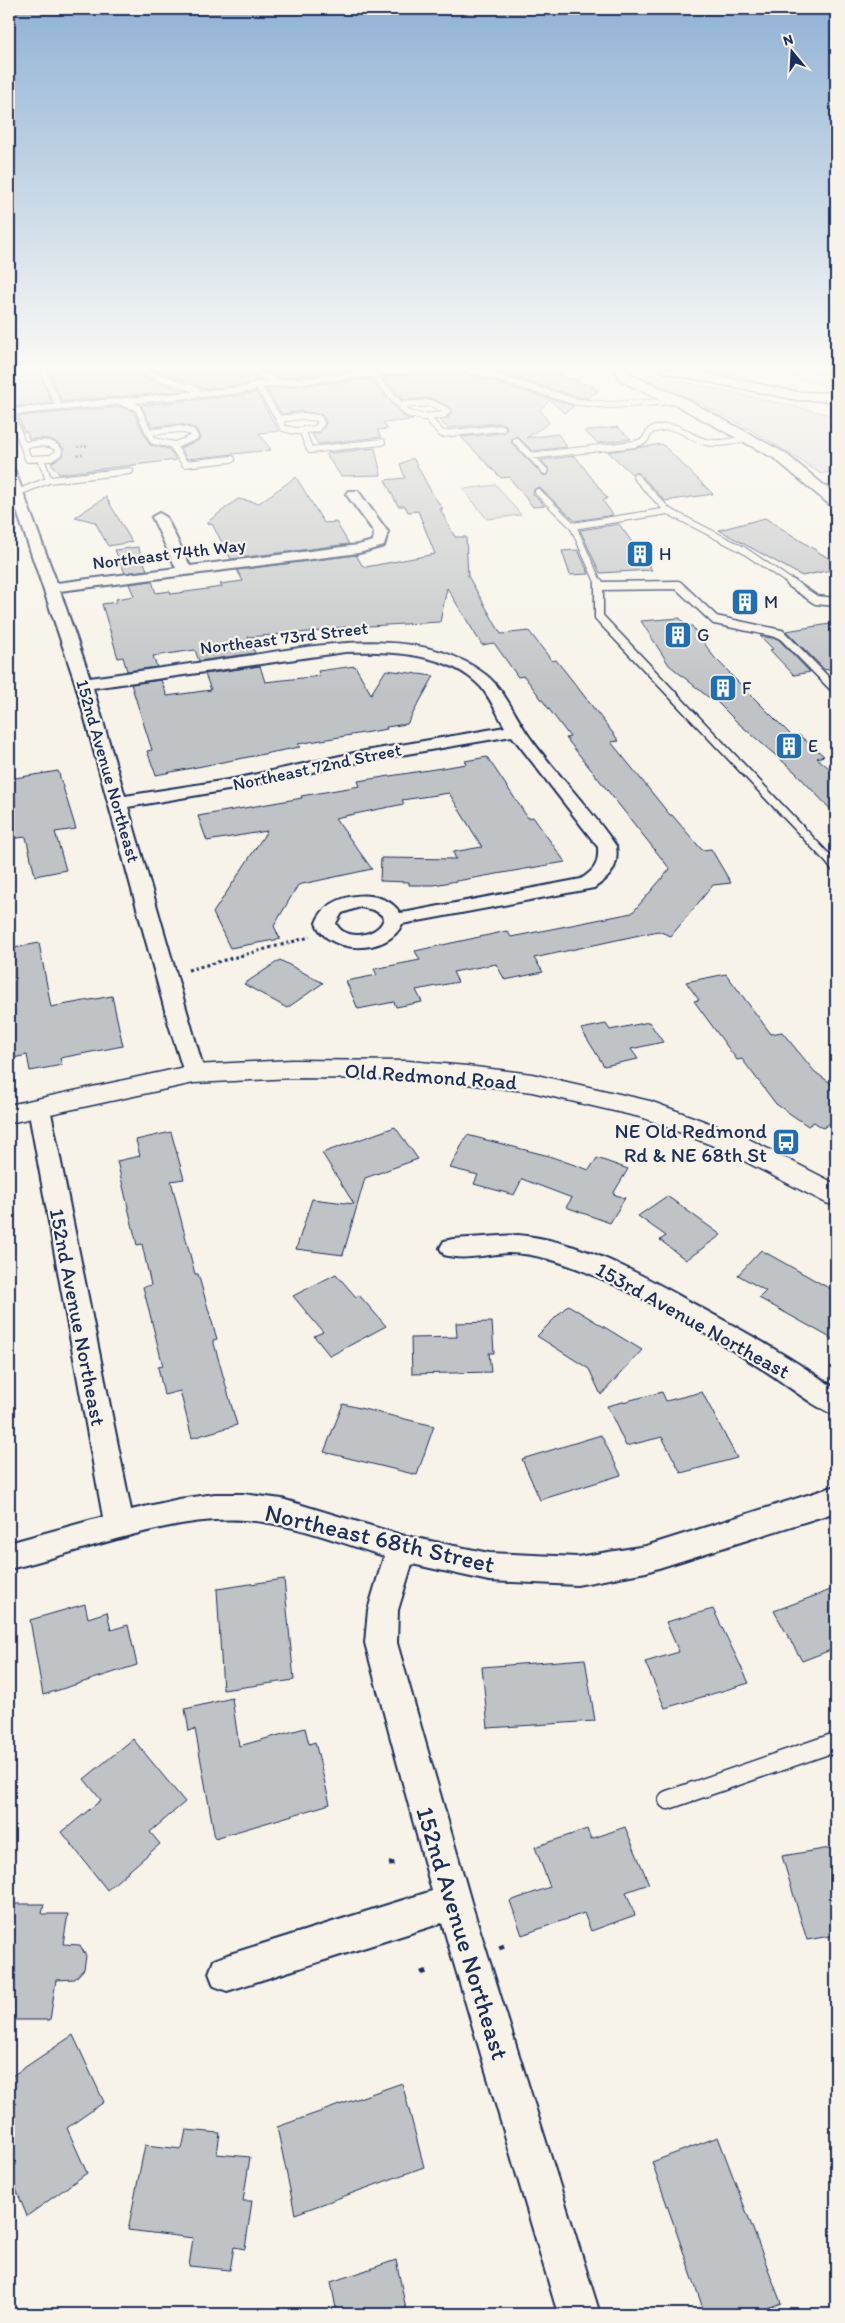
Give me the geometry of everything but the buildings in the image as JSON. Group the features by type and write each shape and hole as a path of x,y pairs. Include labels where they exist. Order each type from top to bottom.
{"main road":[{"path":"806,477 836,503"},
{"name":"Old Redmond Road","path":"9,1114 194,1074 292,1069 408,1070 532,1082 650,1110 696,1127 836,1196"}],"street":[{"name":"152nd Avenue Northeast","path":"11,477 52,588 84,684 164,976 194,1074"},
{"name":"Northeast 74th Way","path":"52,588 359,549 379,543 381,532 353,494"},
{"path":"159,517 185,571"},
{"name":"Northeast 73rd Street","path":"84,684 345,647 394,648 424,653 448,661 480,678 489,687 516,730"},
{"path":"394,919 587,884 601,875 610,861 607,846 516,730"},
{"name":"Northeast 72nd Street","path":"118,803 234,784 354,758 516,730"},
{"path":"350,902 372,902 381,905 389,909 394,919 392,928 377,939 354,941 343,939 330,932 326,923 332,910 350,902"},
{"name":"152nd Avenue Northeast","path":"39,1108 119,1526"},
{"name":"153rd Avenue Northeast","path":"454,1248 524,1244 579,1259 652,1293 747,1346 814,1387 836,1404"},
{"name":"Northeast 68th Street","path":"9,1556 179,1512 215,1507 244,1507 282,1512 401,1548 489,1567 577,1571 646,1559 836,1499"},
{"name":"152nd Avenue Northeast","path":"401,1548 383,1610 381,1643 393,1692 453,1902 579,2314"},
{"path":"227,1973 453,1902"}],"lane":[{"path":"17,493 48,480 72,477"},
{"path":"636,477 668,511 742,549 816,600 836,602"},
{"path":"538,492 572,526 600,586 599,617 836,867"},
{"path":"572,526 668,511"},
{"path":"600,586 678,585 715,620 781,634 836,690"},
{"path":"668,1800 836,1742"}],"path":[{"path":"186,971 330,932"},
{"path":"498,1948 507,1946"}],"shaded area":[{"path":"496,485 521,515 487,519 463,489"}],"place":[{"name":"H","path":"640,554"},
{"name":"M","path":"745,602"},
{"name":"G","path":"678,635"},
{"name":"F","path":"723,688"},
{"name":"E","path":"789,746"},
{"name":"NE Old Redmond Rd & NE 68th St","path":"786,1142"}]}
